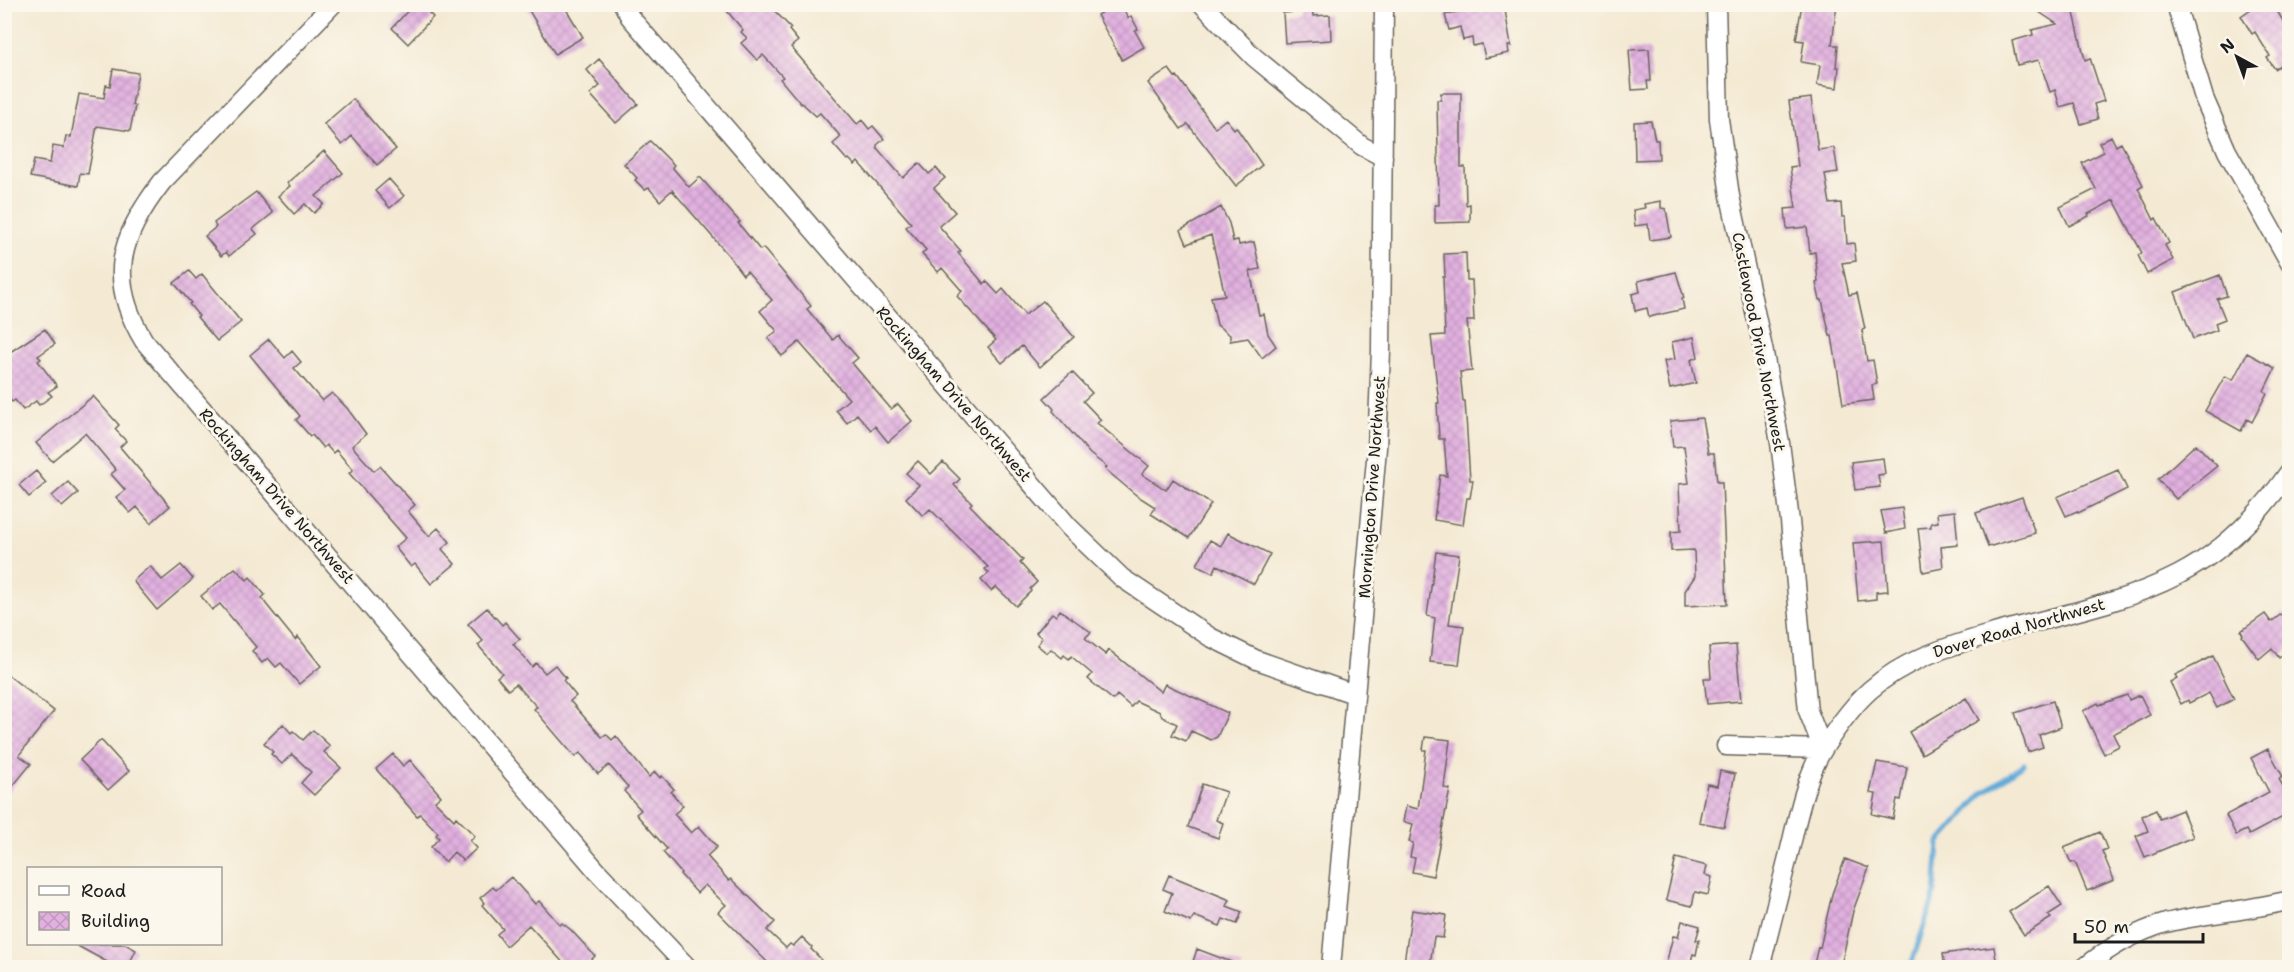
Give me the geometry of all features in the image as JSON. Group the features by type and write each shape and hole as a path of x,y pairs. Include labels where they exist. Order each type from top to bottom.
{"street":[{"name":"Rockingham Drive Northwest","path":"333,4 162,182 147,201 134,223 123,254 121,276 124,299 132,322 144,341 597,871 688,968"},
{"name":"Rockingham Drive Northwest","path":"623,4 638,26 1069,527 1122,578 1210,637 1257,660 1354,694"},
{"path":"1202,4 1254,57 1362,146 1383,157"},
{"name":"Mornington Drive Northwest","path":"1331,968 1377,448 1382,351 1384,4"},
{"name":"Castlewood Drive Northwest","path":"1716,4 1719,119 1730,196 1764,353 1780,443 1790,521 1808,711 1823,749"},
{"path":"2176,4 2204,98 2226,151 2289,263"},
{"name":"Dover Road Northwest","path":"1760,968 1802,801 1823,749 1849,711 1870,690 1895,672 1922,657 1954,645 2105,603 2142,591 2178,575 2211,555 2245,527 2271,498 2289,471"},
{"path":"1726,746 1823,749"},
{"path":"2084,968 2118,943 2166,923 2268,906 2289,900"}],"building":[{"path":"414,4 420,4 433,17 408,44 392,28"},
{"path":"537,4 563,4 583,37 555,54 528,9"},
{"path":"721,4 768,4 791,28 789,30 798,41 791,47 857,124 862,120 869,129 873,126 884,139 877,145 877,148 903,178 919,163 929,174 936,168 945,178 934,188 955,212 939,226 961,251 958,253 984,284 986,281 998,294 1003,289 1025,315 1043,301 1074,337 1040,367 1022,346 1002,363 988,347 996,340 957,296 962,291 942,268 938,272 922,254 926,250 906,227 911,223 858,162 855,165 849,159 847,160 833,144 841,137 820,113 816,116 801,104 780,79 783,77 763,55 757,60 741,43 747,38 741,32 743,30"},
{"path":"1115,4 1121,4 1128,18 1131,16 1138,29 1135,31 1144,47 1122,60 1097,15"},
{"path":"1489,4 1504,4 1511,46 1508,46 1509,53 1485,58 1482,44 1473,46 1472,38 1463,40 1460,27 1449,30 1445,15"},
{"path":"1802,4 1837,4 1832,45 1838,45 1837,88 1817,85 1820,65 1801,62 1804,41 1796,40"},
{"path":"2027,4 2072,4 2085,60 2090,58 2104,101 2094,104 2098,119 2081,124 2074,103 2060,107 2055,90 2050,92 2039,60 2017,65 2012,41 2033,35 2032,30 2057,24"},
{"path":"2258,4 2273,4 2289,31 2289,60 2275,69 2267,58 2270,56 2255,32 2252,34 2241,16"},
{"path":"1312,5 1313,16 1330,15 1331,40 1285,43 1283,13 1296,12 1296,7"},
{"path":"1649,49 1651,81 1647,81 1648,89 1632,90 1629,50"},
{"path":"599,59 638,104 616,123 590,94 600,86 587,70"},
{"path":"113,69 138,73 130,131 97,126 88,174 80,173 78,186 30,177 34,160 50,163 53,146 64,148 66,136 71,137 79,94 104,98 106,85 110,86"},
{"path":"1169,69 1175,77 1177,76 1215,128 1226,119 1234,129 1236,127 1262,165 1236,186 1188,124 1181,129 1148,83"},
{"path":"1441,93 1461,93 1461,167 1465,167 1466,205 1470,204 1470,222 1435,223 1435,205 1439,205 1437,100 1441,100"},
{"path":"1811,98 1818,150 1834,148 1838,172 1825,174 1830,204 1841,203 1842,217 1845,217 1847,244 1854,243 1856,261 1842,263 1849,295 1857,293 1865,329 1862,330 1867,361 1873,360 1877,384 1872,385 1874,400 1843,404 1832,336 1830,336 1816,283 1818,282 1815,252 1810,253 1807,227 1787,229 1785,209 1796,208 1790,167 1798,166 1789,101"},
{"path":"353,99 396,149 377,165 352,136 342,145 324,124"},
{"path":"1651,121 1655,140 1658,140 1659,159 1635,160 1634,122"},
{"path":"2111,136 2116,146 2121,143 2143,185 2138,188 2169,243 2165,245 2173,260 2147,274 2138,255 2142,253 2114,200 2069,226 2060,207 2096,189 2082,163 2104,152 2099,143"},
{"path":"650,141 674,165 672,167 689,187 700,177 740,222 738,223 760,250 763,248 811,306 807,309 833,340 838,335 858,358 852,363 891,409 898,404 912,421 888,442 875,426 871,430 857,414 847,423 836,410 849,399 799,342 782,356 768,338 777,331 760,311 772,300 747,271 743,275 672,190 660,201 649,188 645,190 635,180 637,178 624,164"},
{"path":"324,151 343,173 316,196 324,204 314,213 305,204 294,214 278,196 290,186 287,183"},
{"path":"389,179 404,196 390,208 375,191"},
{"path":"256,192 273,213 253,229 257,234 229,256 226,252 221,256 205,236 216,227 214,223"},
{"path":"1661,201 1661,208 1666,209 1671,237 1650,240 1648,224 1635,226 1633,210 1645,208 1644,204"},
{"path":"1221,207 1229,223 1233,241 1238,240 1239,245 1254,242 1260,269 1250,271 1259,315 1264,314 1268,334 1276,346 1262,358 1248,338 1230,341 1230,335 1217,325 1211,297 1225,295 1211,235 1187,244 1181,230"},
{"path":"1466,253 1467,280 1472,280 1474,321 1467,321 1472,371 1460,372 1463,401 1465,401 1470,480 1473,480 1470,498 1467,498 1463,525 1434,520 1440,475 1447,476 1444,439 1439,439 1437,403 1439,403 1431,336 1445,335 1444,254"},
{"path":"189,271 196,279 202,274 241,322 217,341 174,283"},
{"path":"1676,272 1684,298 1682,298 1684,309 1649,317 1647,308 1635,311 1632,294 1640,292 1638,281"},
{"path":"2220,275 2227,296 2217,299 2225,319 2215,323 2217,330 2193,339 2175,292"},
{"path":"45,329 55,344 38,356 41,359 38,361 57,386 48,392 52,396 39,405 36,401 23,410 4,392 4,356"},
{"path":"1694,337 1698,357 1691,360 1696,383 1670,389 1664,361 1675,359 1672,342"},
{"path":"269,339 285,358 292,351 301,362 294,368 322,401 332,393 347,408 366,434 352,446 374,471 380,466 415,505 408,511 429,536 438,528 450,542 442,549 455,564 431,584 415,564 411,567 395,547 406,538 349,473 353,470 336,450 333,453 326,445 323,448 312,435 310,436 296,420 300,416 250,355"},
{"path":"2247,353 2275,368 2264,391 2267,393 2252,422 2247,419 2241,431 2205,411 2225,376 2233,380"},
{"path":"1072,372 1092,393 1083,401 1101,420 1097,423 1149,466 1142,474 1166,490 1173,479 1211,504 1189,538 1151,514 1155,507 1136,495 1105,469 1107,467 1090,454 1053,411 1054,409 1044,398"},
{"path":"93,396 119,425 115,429 126,441 120,447 170,506 151,523 137,507 130,513 116,497 125,490 111,474 116,470 85,433 52,461 36,443"},
{"path":"1702,418 1708,453 1714,453 1717,482 1722,482 1727,604 1685,606 1685,591 1695,576 1694,550 1671,551 1671,532 1681,531 1679,484 1689,483 1684,446 1673,447 1670,421"},
{"path":"2196,444 2217,466 2176,499 2158,479"},
{"path":"1883,458 1885,474 1878,475 1880,487 1855,490 1851,462"},
{"path":"918,461 931,474 943,462 960,479 954,485 972,503 970,505 1023,560 1020,563 1037,582 1016,606 996,587 991,591 981,580 989,573 985,569 988,567 930,509 923,516 906,498 919,485 906,473"},
{"path":"2118,470 2127,489 2078,513 2077,511 2066,516 2057,497"},
{"path":"36,471 46,483 29,497 19,485"},
{"path":"68,482 78,493 62,507 52,496"},
{"path":"2022,497 2035,533 1988,547 1976,513"},
{"path":"1902,508 1905,529 1886,533 1881,511"},
{"path":"1955,511 1958,545 1941,547 1943,568 1923,572 1918,528 1931,527 1931,523 1938,522 1937,513"},
{"path":"1228,533 1270,554 1254,584 1217,565 1213,573 1197,565 1210,540 1221,546"},
{"path":"1884,541 1888,591 1876,592 1876,599 1858,601 1853,543"},
{"path":"1436,552 1459,555 1449,624 1464,626 1459,665 1430,662 1435,618 1427,616"},
{"path":"181,565 193,579 157,610 133,581 150,566 162,580"},
{"path":"235,568 247,580 250,577 265,595 262,598 266,604 295,640 298,637 321,666 299,684 281,663 276,667 268,658 262,663 252,651 256,647 220,604 212,610 201,596"},
{"path":"487,608 502,625 505,622 520,639 513,644 532,667 536,663 545,673 555,665 566,678 563,680 576,696 570,701 602,737 606,734 612,740 616,736 649,777 655,772 674,789 671,792 683,806 674,814 691,833 699,826 717,847 707,856 729,881 731,879 775,922 767,930 786,948 790,944 793,946 802,937 812,947 811,949 821,959 813,968 773,968 718,912 726,905 705,885 697,893 680,874 663,852 667,849 636,814 641,810 624,791 628,787 609,765 598,774 580,753 575,757 534,709 537,707 516,684 508,690 497,677 502,673 478,645 483,641 468,624"},
{"path":"1060,610 1091,632 1085,638 1106,655 1109,650 1161,692 1165,684 1228,713 1217,737 1211,740 1191,731 1186,741 1172,735 1177,724 1162,717 1160,712 1136,701 1131,707 1117,695 1113,700 1088,679 1092,674 1071,656 1069,659 1064,655 1062,658 1051,649 1047,653 1037,645 1042,638 1036,633 1052,613 1056,616"},
{"path":"2284,612 2289,620 2289,650 2279,658 2272,648 2259,659 2242,636 2241,631 2265,614 2271,622"},
{"path":"1736,645 1741,701 1707,704 1704,678 1711,678 1709,647"},
{"path":"2213,656 2234,699 2217,708 2209,693 2189,703 2188,700 2181,704 2170,682 2177,678 2175,675"},
{"path":"4,672 54,711 19,755 31,764 4,797"},
{"path":"2127,695 2129,700 2140,695 2150,715 2113,734 2119,746 2104,754 2083,711 2098,703 2099,705"},
{"path":"1966,698 1979,720 1922,754 1909,732"},
{"path":"2053,701 2061,727 2039,735 2043,747 2028,752 2015,713"},
{"path":"283,724 291,733 293,731 303,740 313,730 330,746 324,752 341,768 314,795 301,783 311,772 292,754 282,764 271,754 273,752 264,743"},
{"path":"1425,737 1450,740 1444,788 1450,789 1433,876 1412,872 1415,858 1410,857 1413,843 1409,842 1413,824 1403,822 1406,806 1418,809 1426,750 1423,750"},
{"path":"101,740 129,771 108,790 80,760"},
{"path":"2268,749 2283,777 2279,779 2289,797 2289,808 2283,811 2285,816 2249,835 2246,830 2236,835 2226,815 2269,792 2251,758"},
{"path":"393,754 403,766 410,760 441,796 435,801 475,836 470,841 477,848 463,861 454,852 445,862 431,847 439,838 436,835 438,833 420,814 417,816 376,769"},
{"path":"1877,762 1907,767 1901,800 1897,799 1893,819 1872,814 1876,794 1870,793"},
{"path":"1720,771 1735,774 1724,827 1699,822 1707,784 1717,786"},
{"path":"1202,784 1226,792 1216,820 1223,823 1218,838 1188,827"},
{"path":"2156,810 2160,819 2182,810 2193,837 2145,857 2136,836 2148,831 2142,816"},
{"path":"2100,832 2107,849 2102,851 2114,880 2087,891 2075,862 2071,863 2064,847"},
{"path":"1676,858 1707,866 1705,875 1712,877 1708,895 1695,892 1692,906 1666,900"},
{"path":"1845,859 1869,868 1853,911 1840,968 1831,968 1814,964 1818,947 1820,948 1832,894"},
{"path":"1169,875 1230,900 1227,906 1242,912 1237,924 1223,919 1220,926 1194,916 1191,922 1165,911 1172,893 1163,889"},
{"path":"511,877 535,904 539,901 560,925 562,923 571,930 595,956 583,968 568,968 529,925 506,946 497,934 503,929 482,905 484,903 480,898 493,887 496,890"},
{"path":"2049,886 2062,906 2048,915 2051,918 2024,935 2009,912"},
{"path":"1412,910 1446,915 1443,938 1434,937 1430,965 1404,962"},
{"path":"1682,921 1700,926 1696,940 1699,940 1696,955 1693,954 1689,968 1665,968 1673,936 1678,937"},
{"path":"76,945 127,945 136,950 127,968 118,968"},
{"path":"1994,947 1997,966 1945,968 1943,954"},
{"path":"1197,949 1242,966 1242,968 1191,968"}],"waterway":[{"path":"1910,968 1935,893 1939,843 1983,793 2024,764"}]}
